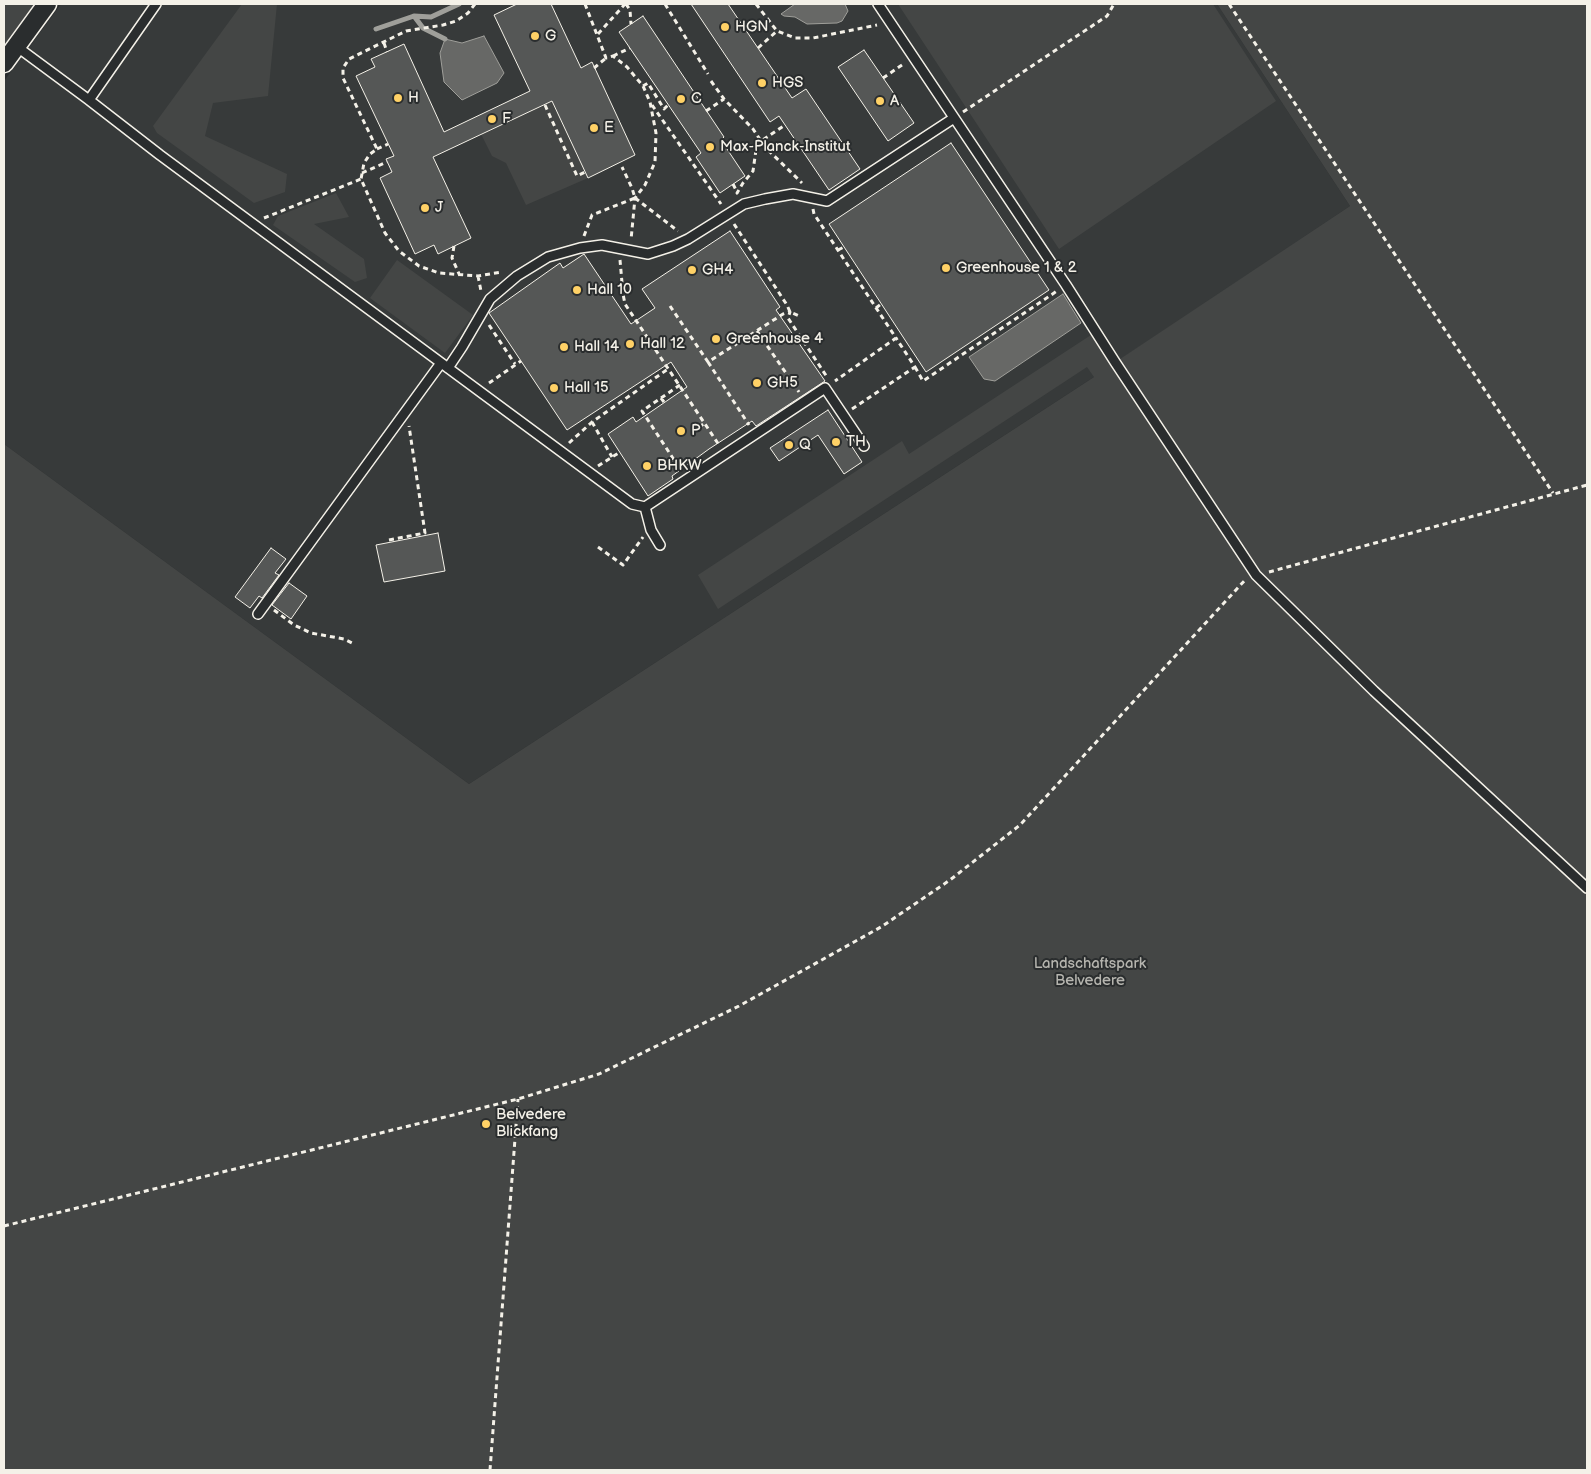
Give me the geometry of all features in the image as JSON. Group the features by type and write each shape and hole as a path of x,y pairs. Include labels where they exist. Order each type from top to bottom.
{"street":[{"path":"4,63 47,4"}],"lane":[{"path":"89,100 156,4"},
{"path":"878,4 1066,285 1256,575 1374,691 1587,888"},
{"path":"16,46 160,155 632,504 645,506 688,480 725,453 825,388 864,446"},
{"path":"258,614 407,411 444,365 462,347 490,299 517,276 548,257 580,248 602,245 648,254 688,239 744,204 765,198 793,194 827,201 954,118"},
{"path":"645,506 651,530 660,545"}],"path":[{"path":"377,149 343,78 343,68 349,59 406,31 456,21 468,13 475,4"},
{"path":"585,4 606,58"},
{"path":"598,34 625,4 630,10 631,24"},
{"path":"665,4 708,74"},
{"path":"756,4 777,31 795,38 813,38 890,22"},
{"path":"954,118 1108,16 1114,4"},
{"path":"1230,4 1553,494"},
{"path":"758,48 777,31"},
{"path":"384,43 388,52"},
{"path":"594,68 606,58 630,48"},
{"path":"613,56 627,67 643,86 650,102 787,305 790,312 788,318 832,383 896,338"},
{"path":"883,78 914,57"},
{"path":"711,81 724,99 753,128 761,141 804,184 814,214 923,380 1066,285"},
{"path":"643,86 648,83 664,109 668,105"},
{"path":"706,111 724,99"},
{"path":"580,248 592,215 635,198 645,185 655,162 656,133 650,102"},
{"path":"545,105 576,176 585,172"},
{"path":"737,193 754,170 756,150 761,141 785,125"},
{"path":"388,144 370,154 364,163 361,179 386,233 398,251 419,266 439,273 478,276 503,272 517,276"},
{"path":"362,174 387,162"},
{"path":"622,167 635,198 631,242 622,249 620,264 625,304 725,453"},
{"path":"253,223 361,179"},
{"path":"733,184 744,204"},
{"path":"635,198 688,239"},
{"path":"454,246 452,258 460,276"},
{"path":"838,250 844,247"},
{"path":"876,308 881,304"},
{"path":"670,306 755,434"},
{"path":"484,309 485,319 515,364"},
{"path":"708,362 783,314 790,312 800,316"},
{"path":"757,331 805,401"},
{"path":"478,391 521,361"},
{"path":"561,452 592,422 668,368"},
{"path":"843,415 915,368"},
{"path":"680,385 642,411 688,480"},
{"path":"661,398 664,402"},
{"path":"389,540 426,533 418,464 407,411"},
{"path":"592,422 612,457"},
{"path":"698,427 705,423"},
{"path":"589,472 620,452"},
{"path":"4,1226 518,1098 599,1074 739,1006 881,928 950,880 1020,825 1245,579 1587,485"},
{"path":"598,547 624,565 640,541 651,530"},
{"path":"265,603 294,626 311,633 354,644"},
{"path":"490,1470 518,1098"}],"shaded area":[{"path":"61,4 1217,4 1350,206 1094,377 469,784 4,444 4,81"},
{"path":"795,4 845,4 848,11 842,21 837,23 807,24 795,17 781,14"},
{"path":"484,36 504,73 497,83 462,100 444,82 440,53 445,39 462,43"},
{"path":"1063,294 1081,323 995,381 984,379 969,357"}],"green space":[{"path":"4,4 34,4 4,46"},
{"path":"242,4 277,4 268,96 213,103 205,136 287,174 285,192 254,203 157,133 153,126"},
{"path":"898,4 1213,4 1276,101 1059,249"},
{"name":"Landschaftspark Belvedere","path":"1217,4 1587,4 1587,1470 4,1470 4,444 469,784 1094,377 1087,367 718,609 698,575 902,441 909,454 1091,335 1111,365 1350,206"},
{"path":"552,101 588,178 526,205 506,163 492,156 481,134"},
{"path":"336,193 349,217 314,224 364,259 367,278 355,282 273,225 278,216"},
{"path":"397,260 473,315 445,353 370,298"}],"building":[{"path":"517,4 551,4 581,68 592,62 635,155 588,178 552,101 433,157 471,238 438,254 434,245 415,254 380,178 392,172 386,159 394,156 356,76 375,67 371,59 404,44 444,132 530,91 494,15"},
{"path":"691,4 728,4 792,98 806,89 860,169 829,190 779,116 770,122"},
{"name":"C","path":"643,16 724,137 721,140 745,176 720,193 696,157 701,153 619,32"},
{"name":"A","path":"864,50 914,123 888,141 838,67"},
{"name":"Greenhouse 1 & 2","path":"951,143 1049,290 926,372 829,224"},
{"path":"730,231 780,307 776,310 825,381 756,426 752,421 709,449 672,476 673,479 648,496 608,434 633,417 636,422 687,387 671,362 567,430 489,313 560,263 563,268 584,254 631,324 655,308 642,289"},
{"name":"TH","path":"828,410 862,462 844,474 818,435 779,461 770,448"},
{"path":"438,533 445,571 384,582 376,545"},
{"path":"271,548 286,559 275,573 279,575 262,598 259,596 250,608 235,597"},
{"path":"289,583 307,596 291,619 272,605"}],"waterway":[{"path":"414,16 431,17 459,4"},
{"path":"376,29 414,16 423,28 445,39"}],"place":[{"name":"HGN","path":"725,27"},
{"name":"G","path":"535,36"},
{"name":"HGS","path":"762,83"},
{"name":"H","path":"398,98"},
{"name":"C","path":"681,99"},
{"name":"A","path":"880,101"},
{"name":"F","path":"492,119"},
{"name":"E","path":"594,128"},
{"name":"Max-Planck-Institut","path":"710,147"},
{"name":"J","path":"425,208"},
{"name":"Greenhouse 1 & 2","path":"946,268"},
{"name":"GH4","path":"692,270"},
{"name":"Hall 10","path":"577,290"},
{"name":"Greenhouse 4","path":"716,339"},
{"name":"Hall 12","path":"630,344"},
{"name":"Hall 14","path":"564,347"},
{"name":"GH5","path":"757,383"},
{"name":"Hall 15","path":"554,388"},
{"name":"P","path":"681,431"},
{"name":"TH","path":"836,442"},
{"name":"Q","path":"789,445"},
{"name":"BHKW","path":"647,466"},
{"name":"Belvedere Blickfang","path":"486,1124"}]}
